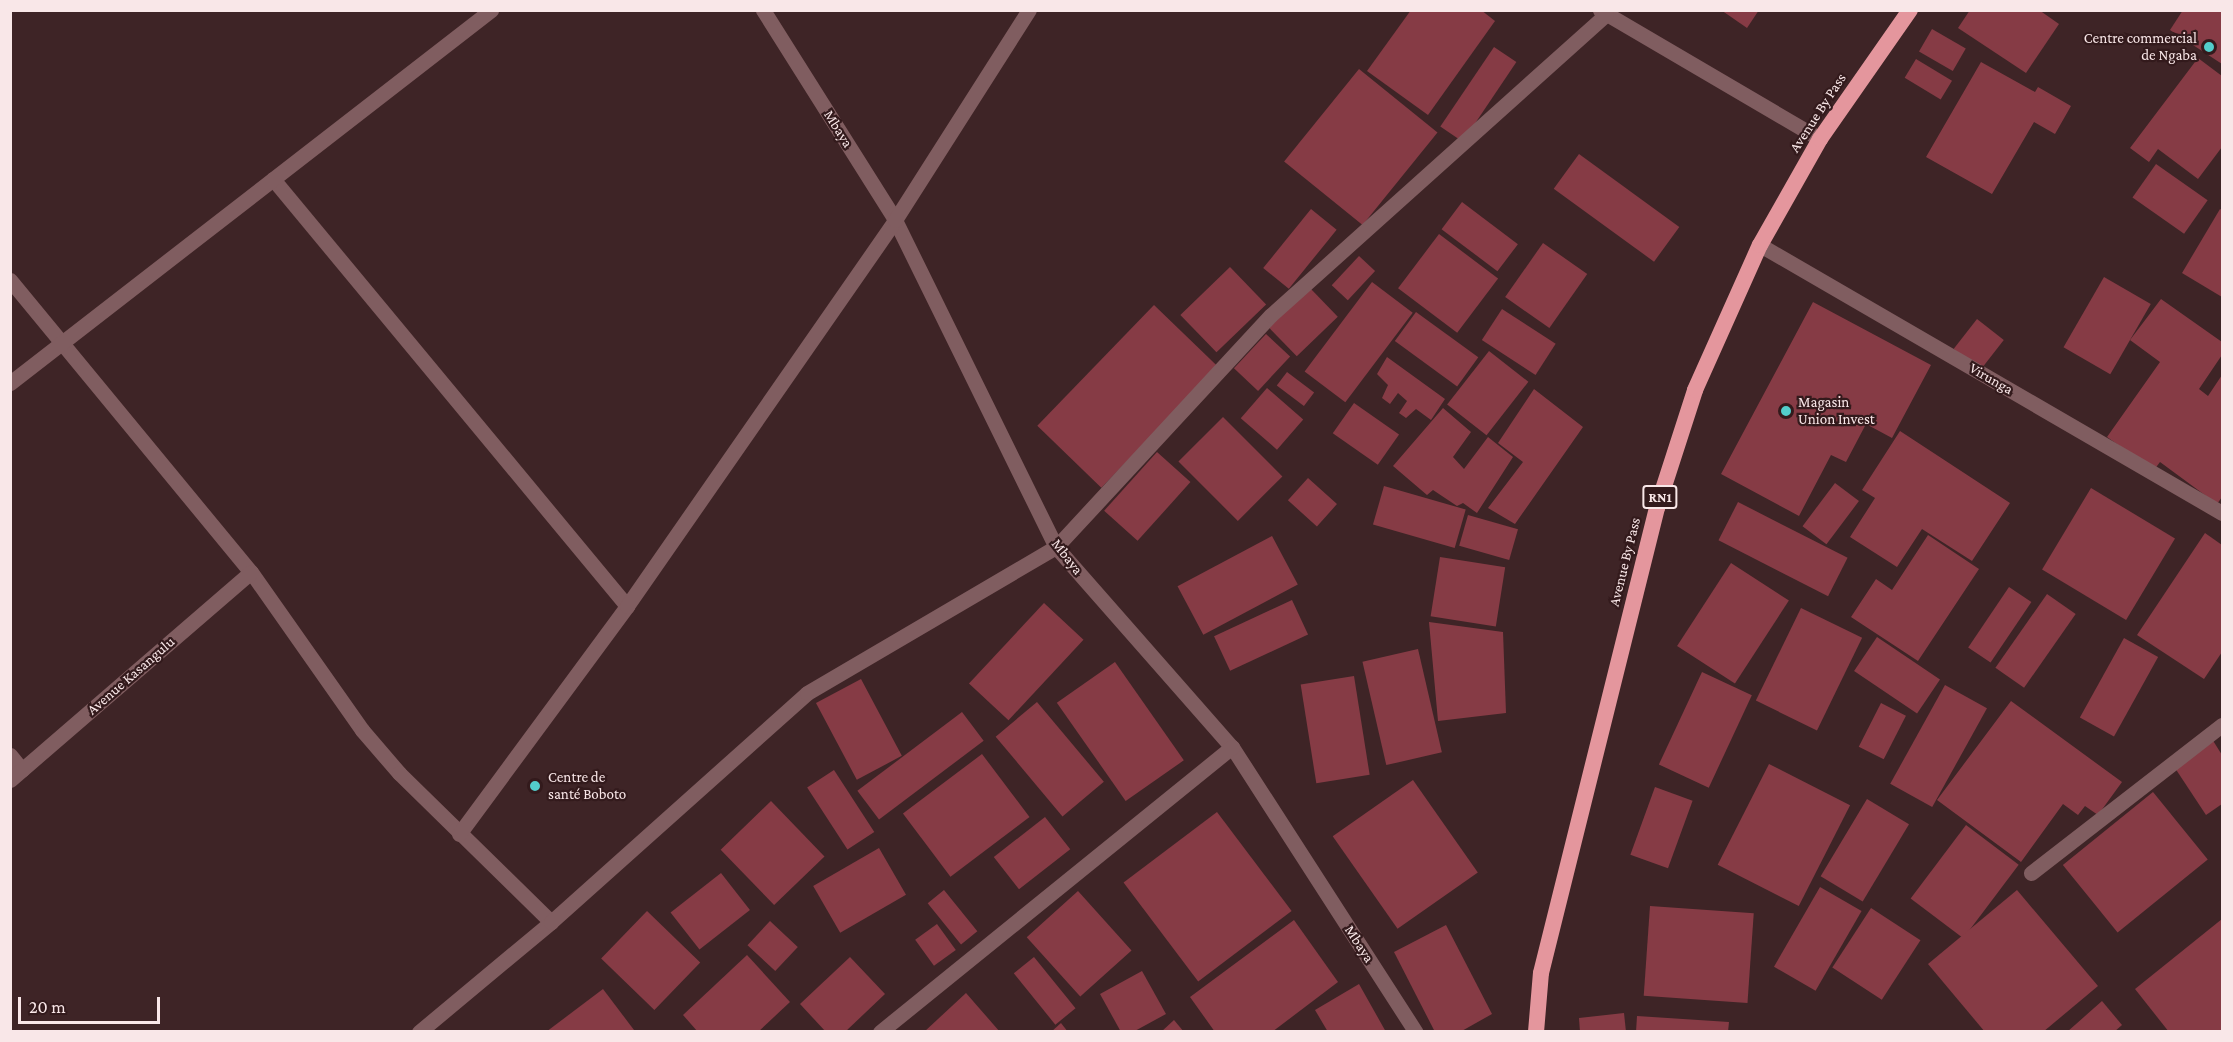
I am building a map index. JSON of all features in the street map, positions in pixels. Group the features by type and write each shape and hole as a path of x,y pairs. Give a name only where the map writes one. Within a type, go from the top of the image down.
{"highway":[{"name":"Avenue By Pass","path":"1536,1032 1540,973 1657,508 1695,390 1734,298 1760,245 1820,139 1910,10"}],"street":[{"path":"10,383 491,10"},
{"name":"Mbaya","path":"763,10 895,220 1056,547 1232,747 1416,1032"},
{"path":"459,834 627,606 895,220 1029,10"},
{"path":"419,1032 551,922 807,693 1056,547 1271,315 1603,12 1820,139"},
{"path":"273,179 627,606"},
{"name":"Virunga","path":"1760,245 2223,513"},
{"path":"10,280 251,572 362,730 399,773 459,834 551,922"},
{"name":"Avenue Kasangulu","path":"16,775 251,572"},
{"path":"2031,873 2223,726"},
{"path":"880,1032 1232,747"},
{"path":"10,755 16,775"}],"building":[{"path":"1411,10 1481,10 1495,21 1428,115 1367,71"},
{"path":"1721,10 1759,10 1747,28"},
{"path":"1970,10 2039,10 2059,24 2026,73 1958,28"},
{"name":"Centre commercial de Ngaba","path":"2183,10 2222,10 2222,64 2170,30"},
{"path":"1932,29 1966,48 1953,71 1919,52"},
{"path":"1494,47 1516,62 1463,142 1440,127"},
{"path":"2198,58 2222,76 2222,147 2198,179 2158,149 2149,162 2130,148"},
{"path":"1916,59 1952,81 1941,99 1905,78"},
{"path":"1981,62 2035,92 2038,87 2071,106 2055,134 2034,122 1992,194 1926,157"},
{"path":"1359,69 1437,133 1363,225 1284,161"},
{"path":"1579,154 1679,227 1654,262 1554,189"},
{"path":"2156,164 2208,200 2184,234 2132,198"},
{"path":"1462,202 1518,244 1497,271 1442,229"},
{"path":"1311,209 1337,230 1289,289 1263,268"},
{"path":"2220,209 2222,210 2222,297 2182,273"},
{"path":"1439,234 1498,279 1457,333 1398,288"},
{"path":"1543,243 1587,274 1549,328 1505,297"},
{"path":"1359,256 1375,271 1348,300 1332,285"},
{"path":"1230,267 1266,304 1216,352 1180,315"},
{"path":"2104,277 2151,304 2110,374 2064,347"},
{"path":"1372,282 1413,313 1345,402 1305,371"},
{"path":"1310,288 1338,317 1297,356 1269,328"},
{"path":"2161,299 2222,342 2222,355 2199,389 2208,396 2222,375 2222,497 2217,504 2160,462 2154,470 2107,437 2160,362 2130,340"},
{"path":"1813,302 1931,365 1892,438 1866,424 1846,462 1831,455 1799,516 1721,474"},
{"path":"1154,305 1218,367 1101,488 1037,426"},
{"path":"1502,309 1556,344 1536,375 1482,340"},
{"path":"1416,312 1478,357 1457,386 1395,341"},
{"path":"1977,319 2004,340 1980,370 1954,349"},
{"path":"1266,334 1290,357 1258,391 1234,368"},
{"path":"1489,351 1528,382 1487,435 1447,405"},
{"path":"1387,357 1445,399 1431,420 1416,409 1406,418 1399,413 1407,401 1398,393 1390,404 1382,398 1388,385 1377,374"},
{"path":"1287,372 1314,392 1304,406 1277,386"},
{"path":"1267,388 1303,419 1277,450 1241,418"},
{"path":"1534,389 1583,427 1515,524 1488,508 1523,462 1498,443"},
{"path":"1354,403 1399,435 1378,465 1333,433"},
{"path":"1443,408 1471,432 1453,457 1464,469 1488,437 1513,457 1477,513 1463,503 1457,506 1433,490 1427,495 1393,466"},
{"path":"1223,417 1282,476 1238,521 1178,462"},
{"path":"1900,431 2010,503 1972,561 1922,529 1897,567 1850,537 1875,498 1862,490"},
{"path":"1157,452 1190,482 1138,541 1104,511"},
{"path":"1308,478 1337,504 1317,526 1288,500"},
{"path":"1835,483 1859,501 1826,544 1803,526"},
{"path":"1384,486 1466,509 1455,548 1373,524"},
{"path":"2091,488 2175,538 2126,620 2042,569"},
{"path":"1738,502 1848,558 1828,596 1718,540"},
{"path":"1468,515 1518,529 1509,560 1459,546"},
{"path":"2205,533 2222,545 2222,652 2204,679 2137,635"},
{"path":"1928,535 1979,569 1918,661 1851,617 1876,579 1892,590"},
{"path":"1272,536 1298,585 1203,635 1178,586"},
{"path":"1440,557 1505,567 1496,627 1431,616"},
{"path":"1731,563 1789,601 1735,684 1677,646"},
{"path":"2009,587 2031,602 1991,663 1968,648"},
{"path":"2047,594 2076,614 2024,688 1995,668"},
{"path":"1292,600 1308,634 1230,671 1214,636"},
{"path":"1044,603 1083,640 1008,720 969,683"},
{"path":"1801,608 1862,638 1817,730 1756,701"},
{"path":"1429,622 1503,632 1506,713 1438,721"},
{"path":"1877,637 1940,679 1917,713 1854,671"},
{"path":"2124,638 2158,657 2114,736 2080,718"},
{"path":"1418,649 1442,752 1386,765 1362,662"},
{"path":"1115,662 1184,760 1126,801 1057,703"},
{"path":"1702,672 1752,695 1709,788 1659,764"},
{"path":"1354,676 1370,775 1316,783 1301,684"},
{"path":"861,679 902,756 857,780 816,703"},
{"path":"1945,685 1987,708 1932,807 1890,784"},
{"path":"2011,701 2122,782 2098,815 2085,806 2078,815 2063,804 2021,862 1937,800"},
{"path":"1037,702 1104,782 1062,816 996,737"},
{"path":"1881,703 1906,716 1884,759 1859,747"},
{"path":"962,712 984,741 879,820 857,791"},
{"path":"2212,739 2222,755 2222,804 2206,815 2173,765"},
{"path":"982,754 1030,817 950,877 903,814"},
{"path":"1769,764 1850,805 1799,906 1718,865"},
{"path":"834,770 874,832 847,849 807,787"},
{"path":"1413,780 1478,873 1398,929 1333,836"},
{"path":"1655,787 1693,801 1668,868 1630,855"},
{"path":"2153,792 2208,860 2118,933 2063,865"},
{"path":"1867,799 1909,824 1863,901 1821,876"},
{"path":"771,801 824,856 774,905 721,850"},
{"path":"1217,812 1292,911 1198,981 1124,882"},
{"path":"1045,817 1070,849 1019,889 994,857"},
{"path":"1966,825 2019,865 1963,938 1911,898"},
{"path":"879,848 906,895 840,933 813,886"},
{"path":"721,873 750,910 700,949 671,912"},
{"path":"1820,887 1862,911 1816,991 1774,967"},
{"path":"944,890 977,931 961,944 928,903"},
{"path":"2017,890 2098,986 2043,1032 1985,1032 1928,964"},
{"path":"1078,891 1132,950 1080,997 1027,937"},
{"path":"1650,906 1754,913 1747,1003 1644,996"},
{"path":"1871,908 1920,940 1882,1000 1832,968"},
{"path":"647,911 700,962 654,1010 601,958"},
{"path":"2222,919 2222,1032 2169,1032 2135,989"},
{"path":"1294,920 1338,982 1272,1032 1215,1032 1190,997"},
{"path":"770,921 798,947 775,971 747,945"},
{"path":"937,924 956,950 934,966 915,940"},
{"path":"1446,925 1492,1014 1460,1032 1435,1032 1394,952"},
{"path":"747,955 790,1002 758,1032 698,1032 683,1015"},
{"path":"850,957 885,994 845,1032 826,1032 800,1004"},
{"path":"1034,957 1076,1008 1055,1025 1014,973"},
{"path":"1142,971 1166,1014 1133,1032 1121,1032 1100,994"},
{"path":"1359,984 1386,1032 1328,1032 1315,1010"},
{"path":"603,989 634,1030 546,1032"},
{"path":"966,993 1000,1032 924,1032"},
{"path":"2102,1001 2122,1025 2114,1032 2067,1032"},
{"path":"1624,1013 1626,1032 1580,1032 1579,1018"},
{"path":"1637,1016 1729,1022 1728,1032 1636,1032"},
{"path":"1174,1020 1184,1032 1161,1032"},
{"path":"1061,1023 1068,1032 1051,1032"}],"place":[{"name":"Centre commercial de Ngaba","path":"2209,47"},
{"name":"Magasin Union Invest","path":"1786,411"},
{"name":"Centre de santé Boboto","path":"535,786"}]}
